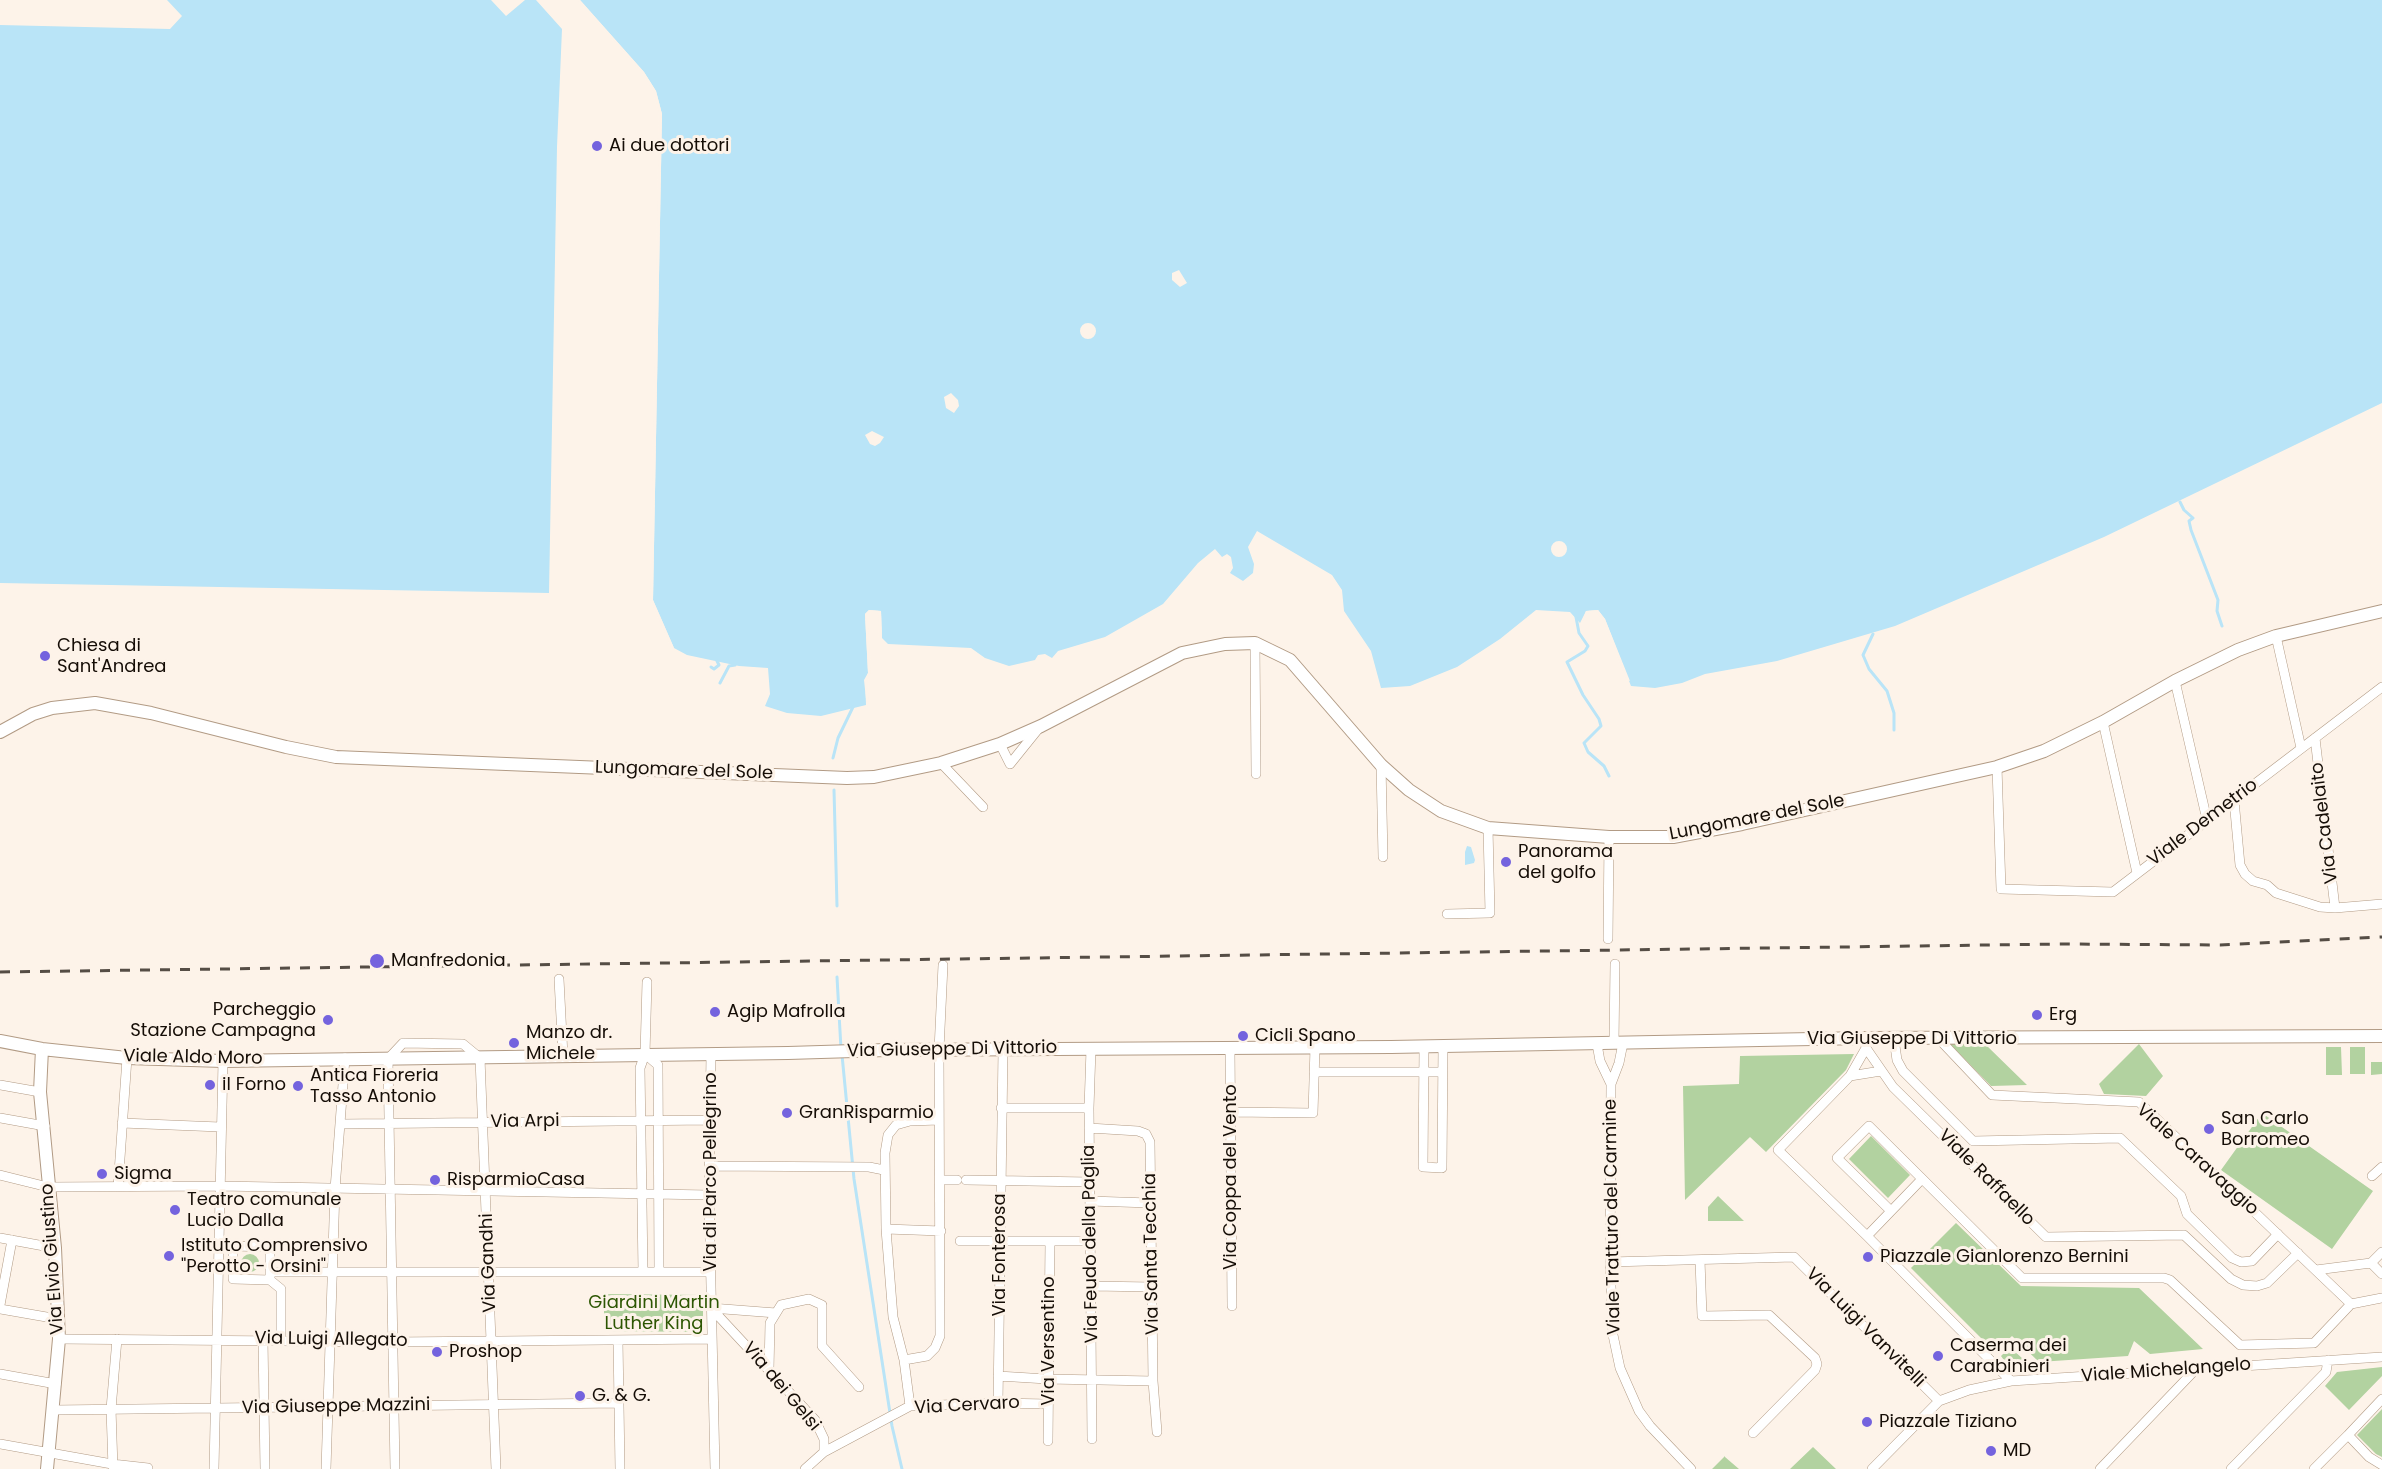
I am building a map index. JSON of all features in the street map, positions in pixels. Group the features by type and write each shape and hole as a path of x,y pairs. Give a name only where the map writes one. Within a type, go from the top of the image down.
{"street":[{"name":"Lungomare del Sole","path":"0,732 16,722 52,708 95,704 151,713 322,755 847,778 874,777 941,763 1000,744 1041,726 1182,652 1225,644 1255,643 1290,660 1381,765 1409,790 1441,811 1488,828 1610,837 1673,837 1997,767 2044,752 2175,681 2238,650 2276,636 2382,612"},
{"name":"Via Cadelaito","path":"2276,636 2301,748"},
{"path":"1255,643 1256,774"},
{"path":"2175,681 2207,820"},
{"name":"Viale Demetrio","path":"1997,767 2001,889 2113,892 2382,687"},
{"path":"2103,722 2137,873"},
{"name":"Lungomare del Sole","path":"1000,744 1010,764 1041,726"},
{"name":"Via Cadelaito","path":"2315,738 2335,908"},
{"path":"941,763 983,807"},
{"path":"1381,765 1383,857"},
{"path":"2234,800 2240,865 2245,874 2253,880 2267,885 2276,893 2320,907 2382,904"},
{"path":"1447,914 1490,913 1488,828"},
{"path":"1608,939 1610,837"},
{"name":"Viale Tratturo del Carmine","path":"1615,964 1619,1063 1611,1084 1610,1262 1613,1335 1620,1368 1639,1411 1650,1426 1691,1469"},
{"path":"904,1360 927,1356 935,1348 940,1336 939,1050 943,965"},
{"path":"559,979 563,1056"},
{"path":"642,1272 640,1068 645,1054 647,982"},
{"name":"Via Giuseppe Di Vittorio","path":"388,1059 887,1050 1866,1043 1894,1039 1938,1038 2382,1036"},
{"name":"Viale Caravaggio","path":"1938,1038 1992,1095 2139,1102 2351,1304"},
{"name":"Viale Raffaello","path":"1894,1039 1897,1060 1903,1071 1973,1141 2120,1138 2181,1196 2187,1214 2232,1258 2241,1262 2252,1262 2278,1234"},
{"name":"Viale Aldo Moro","path":"0,1041 42,1049 127,1058 223,1061 388,1059"},
{"path":"1866,1043 1850,1076 1778,1149 2011,1382"},
{"name":"Viale Raffaello","path":"1866,1043 1881,1071 1893,1087 2046,1237 2184,1235"},
{"name":"Viale Tratturo del Carmine","path":"1597,1044 1600,1061 1611,1084"},
{"path":"1424,1047 1423,1167 1442,1168 1443,1046"},
{"name":"Via Coppa del Vento","path":"1230,1047 1232,1306"},
{"path":"1232,1112 1313,1113 1315,1047"},
{"name":"Via Elvio Giustino","path":"42,1049 40,1092 55,1248 59,1339 47,1469"},
{"name":"Via Feudo della Paglia","path":"1090,1049 1092,1439"},
{"name":"Via Fonterosa","path":"998,1403 1003,1050"},
{"path":"645,1054 658,1065 659,1272"},
{"name":"Via di Parco Pellegrino","path":"711,1054 709,1194 715,1469"},
{"path":"118,1186 127,1058"},
{"path":"326,1469 335,1189 345,1058"},
{"name":"Via Gandhi","path":"480,1058 496,1469"},
{"path":"388,1059 395,1469"},
{"path":"214,1469 215,1339 223,1061"},
{"path":"1850,1076 1881,1071"},
{"path":"1314,1072 1442,1072"},
{"path":"0,1085 40,1092"},
{"path":"1001,1108 1089,1108"},
{"path":"0,1118 45,1126"},
{"name":"Via Arpi","path":"341,1124 710,1120"},
{"path":"910,1406 904,1360 893,1317 884,1170 888,1135 896,1125 910,1120 939,1120"},
{"path":"122,1123 220,1127"},
{"path":"1891,1211 1837,1158 1869,1126 2022,1278 2164,1278 2170,1280 2240,1345 2314,1343 2351,1304 2382,1298"},
{"name":"Via Santa Tecchia","path":"1089,1128 1137,1131 1146,1134 1150,1142 1153,1381 1157,1432"},
{"path":"709,1166 869,1167 884,1170"},
{"path":"2372,1176 2382,1167"},
{"path":"0,1175 48,1187 220,1186 709,1194"},
{"path":"1867,1236 1922,1179"},
{"path":"941,1180 1090,1182"},
{"path":"1090,1201 1150,1203"},
{"path":"2196,1223 2184,1235 2230,1279 2243,1286 2267,1283 2298,1253"},
{"path":"886,1229 941,1231"},
{"path":"0,1238 55,1248"},
{"path":"0,1305 12,1240"},
{"path":"960,1241 1091,1241"},
{"name":"Via Versentino","path":"1048,1441 1050,1241"},
{"path":"281,1340 281,1289 270,1276 270,1247 233,1246 233,1279 270,1276 334,1273 710,1272"},
{"path":"2316,1270 2371,1263 2382,1252"},
{"name":"Via Luigi Vanvitelli","path":"1610,1262 1794,1257 1940,1401"},
{"path":"1700,1260 1702,1316 1769,1315 1815,1358 1815,1370 1753,1433"},
{"path":"2371,1263 2382,1274"},
{"path":"1092,1286 1152,1287"},
{"path":"769,1370 770,1323 781,1305 809,1299 822,1305 822,1346 859,1387"},
{"path":"711,1308 776,1313"},
{"name":"Via dei Gelsi","path":"711,1308 815,1420 824,1439 824,1452 805,1469"},
{"path":"0,1309 58,1318"},
{"name":"Via Luigi Allegato","path":"59,1339 393,1342 712,1339"},
{"path":"112,1467 111,1409 117,1339"},
{"path":"263,1340 265,1469"},
{"path":"618,1340 620,1469"},
{"name":"Viale Michelangelo","path":"1872,1469 1940,1401 1969,1390 2011,1382 2382,1357"},
{"path":"2231,1469 2326,1372 2328,1360"},
{"path":"2100,1469 2196,1369"},
{"path":"0,1374 56,1384"},
{"name":"Via Cervaro","path":"998,1376 1047,1380 1153,1381"},
{"path":"2314,1469 2382,1399"},
{"name":"Via Giuseppe Mazzini","path":"54,1410 619,1403"},
{"name":"Via Cervaro","path":"824,1452 910,1406 1048,1404"},
{"path":"2348,1435 2369,1457 2382,1465"},
{"path":"0,1444 50,1452 112,1467 148,1468"}],"green space":[{"path":"1950,1044 1986,1045 2027,1085 1991,1086"},
{"path":"2139,1044 2163,1076 2146,1096 2104,1094 2099,1084"},
{"path":"2326,1047 2341,1047 2342,1075 2326,1075"},
{"path":"2350,1047 2365,1047 2365,1074 2350,1074"},
{"path":"1854,1054 1846,1070 1766,1152 1750,1137 1685,1200 1683,1086 1739,1084 1740,1056"},
{"path":"2371,1062 2382,1062 2382,1074 2371,1075"},
{"path":"2262,1113 2373,1191 2332,1249 2221,1170"},
{"path":"1871,1136 1910,1175 1888,1198 1849,1159"},
{"path":"1718,1196 1744,1221 1708,1221 1708,1207"},
{"path":"1956,1223 2021,1286 2139,1288 2203,1349 2150,1354 2134,1341 2128,1356 2039,1362 2012,1336 1995,1352 1911,1268"},
{"path":"250,1254 256,1257 259,1263 256,1269 250,1272 244,1269 241,1263 244,1257"},
{"name":"Giardini Martin Luther King","path":"604,1294 703,1295 703,1332 604,1331"},
{"path":"2010,1347 2024,1360 2006,1363 2001,1356"},
{"path":"2382,1367 2382,1376 2349,1410 2325,1386 2337,1372"},
{"path":"2382,1409 2382,1457 2357,1435"},
{"path":"1813,1447 1836,1469 1790,1469"},
{"path":"1725,1457 1739,1469 1712,1469"}],"water":[{"path":"167,0 491,0 506,16 525,0 536,0 562,29 557,147 549,593 0,583 0,25 170,29 182,16"},
{"path":"580,0 2382,0 2382,403 2104,537 1895,626 1777,661 1705,674 1682,683 1655,688 1631,686 1605,619 1598,610 1586,611 1580,623 1570,612 1536,610 1500,639 1457,667 1410,686 1381,688 1371,651 1344,611 1342,590 1332,575 1257,531 1248,547 1254,564 1253,573 1243,581 1230,573 1233,568 1231,557 1227,554 1222,557 1215,549 1198,563 1163,604 1105,637 1058,651 1052,658 1045,654 1038,655 1035,660 1009,666 985,658 971,648 888,644 882,638 881,611 869,610 865,614 868,673 865,680 866,705 821,716 787,713 765,706 770,694 768,668 739,666 687,655 674,648 653,600 662,114 656,91 644,72"},
{"path":"1467,846 1471,847 1475,860 1474,863 1465,865 1465,852"}],"pier":[{"path":"577,0 580,0 644,72 656,91 662,114 653,600 674,648 672,650 650,600 659,114 653,92 642,73"},
{"path":"1179,270 1187,283 1180,287 1172,280 1172,273"},
{"path":"1088,323 1096,331 1088,339 1080,331"},
{"path":"951,393 958,400 959,406 954,413 946,408 944,397"},
{"path":"872,431 884,437 875,446 870,444 865,435"},
{"path":"1559,541 1565,543 1567,549 1565,555 1559,557 1553,555 1551,549 1553,543"},
{"path":"869,610 881,611 882,638 879,638 878,614 870,613 868,615 871,673 868,680 869,705 867,708 864,680 868,673 865,614"},
{"path":"1598,610 1605,619 1630,681 1626,680 1603,621 1596,613 1588,614 1581,625 1586,611"}],"waterway":[{"path":"2180,502 2184,510 2193,518 2189,521 2191,530 2218,600 2217,611 2222,626"},
{"path":"1576,617 1579,633 1588,646 1585,651 1567,662 1601,726 1584,743 1588,752 1604,766 1609,776"},
{"path":"1873,634 1863,655 1869,669 1887,691 1894,713 1894,730"},
{"path":"711,667 714,669 719,665 717,661"},
{"path":"720,683 729,666 735,665"},
{"path":"833,758 838,738 853,707"},
{"path":"834,790 837,906"},
{"path":"837,977 841,1049"},
{"path":"842,1055 854,1179 892,1426 902,1469"}],"railway":[{"path":"0,972 2062,944 2220,945 2382,937"}],"place":[{"name":"Ai due dottori","path":"597,146"},
{"name":"Chiesa di Sant'Andrea","path":"45,656"},
{"name":"Panorama del golfo","path":"1506,862"},
{"name":"Manfredonia","path":"377,961"},
{"name":"Agip Mafrolla","path":"715,1012"},
{"name":"Erg","path":"2037,1015"},
{"name":"Parcheggio Stazione Campagna","path":"328,1020"},
{"name":"Cicli Spano","path":"1243,1036"},
{"name":"Manzo dr. Michele","path":"514,1043"},
{"name":"il Forno","path":"210,1085"},
{"name":"Antica Fioreria Tasso Antonio","path":"298,1086"},
{"name":"GranRisparmio","path":"787,1113"},
{"name":"San Carlo Borromeo","path":"2209,1129"},
{"name":"Sigma","path":"102,1174"},
{"name":"RisparmioCasa","path":"435,1180"},
{"name":"Teatro comunale Lucio Dalla","path":"175,1210"},
{"name":"Istituto Comprensivo \"Perotto - Orsini\"","path":"169,1256"},
{"name":"Piazzale Gianlorenzo Bernini","path":"1868,1257"},
{"name":"Proshop","path":"437,1352"},
{"name":"Caserma dei Carabinieri","path":"1938,1356"},
{"name":"G. & G.","path":"580,1396"},
{"name":"Piazzale Tiziano","path":"1867,1422"},
{"name":"MD","path":"1991,1451"}]}
